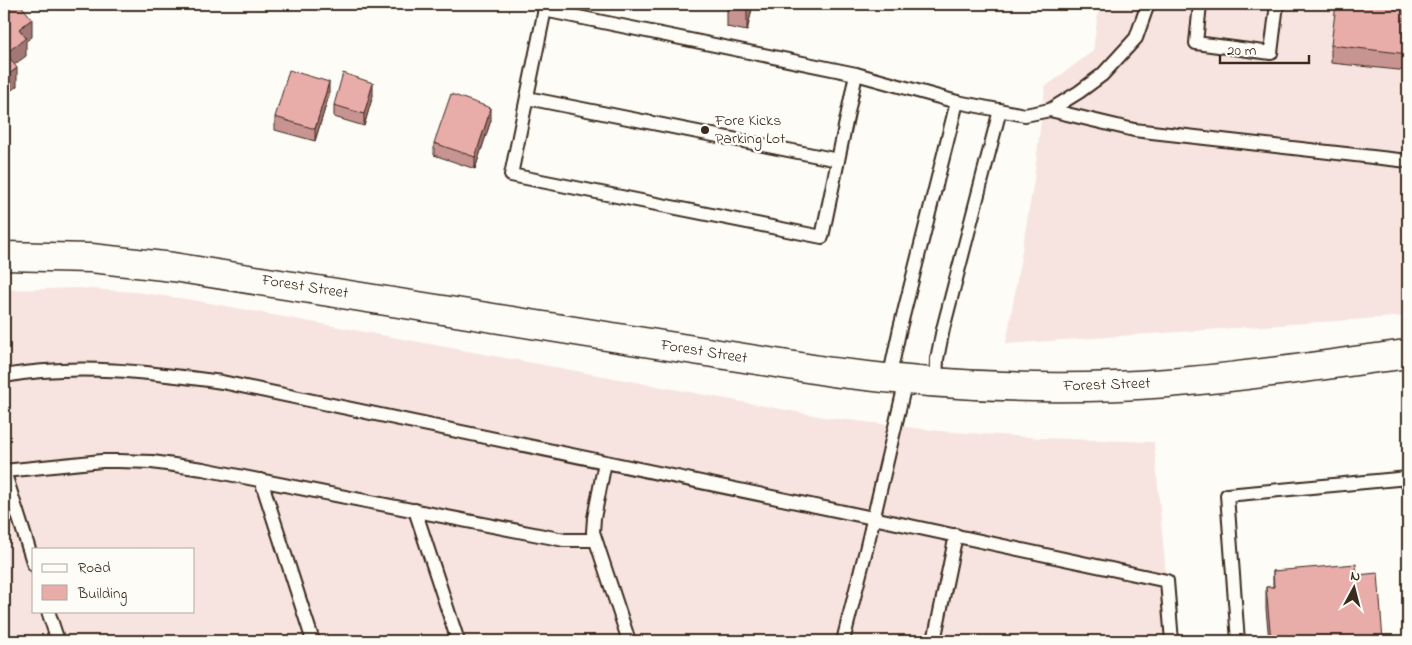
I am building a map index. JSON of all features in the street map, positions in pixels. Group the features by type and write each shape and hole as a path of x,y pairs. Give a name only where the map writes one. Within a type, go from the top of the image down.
{"main road":[{"name":"Forest Street","path":"4,256 91,258 173,267 832,372 936,383 1047,387 1099,387 1150,384 1240,376 1408,354"}],"lane":[{"path":"856,74 822,237 512,175 545,7 856,74 958,102 1025,115 1050,110 1102,75 1134,42 1148,4"},
{"path":"1200,4 1196,44 1271,53 1277,4"},
{"path":"527,98 838,160"},
{"path":"843,641 873,518 897,379 897,340 958,102"},
{"path":"936,383 937,360 943,329 1000,110"},
{"path":"1050,110 1134,130 1408,161"},
{"path":"4,376 36,371 74,369 136,371 235,385 956,535 1167,581 1172,641"},
{"path":"32,560 4,471 102,461 135,461 187,466 564,540 595,540"},
{"path":"605,462 593,525 595,540 629,641"},
{"path":"1238,641 1226,495 1408,478"},
{"path":"261,480 313,641"},
{"path":"415,510 458,641"},
{"path":"934,641 956,535"},
{"path":"48,612 58,641"}],"shaded area":[{"path":"1099,4 1408,4 1408,316 1006,344 1034,180 1045,87 1093,51"},
{"path":"78,288 135,292 193,300 824,417 940,431 1041,438 1154,442 1172,641 4,641 4,290"}],"building":[{"path":"4,4 20,4 32,19 19,29 26,38 6,53 17,68 4,78"},
{"path":"727,4 748,4 747,10 727,6"},
{"path":"1336,4 1408,4 1408,54 1331,45"},
{"path":"289,70 329,82 315,129 275,117"},
{"path":"343,73 373,83 364,114 334,105"},
{"path":"451,94 491,108 475,157 434,143"},
{"path":"1356,564 1357,575 1378,573 1383,641 1271,641 1266,587 1274,587 1273,571"}],"place":[{"name":"Fore Kicks Parking Lot","path":"705,130"}]}
